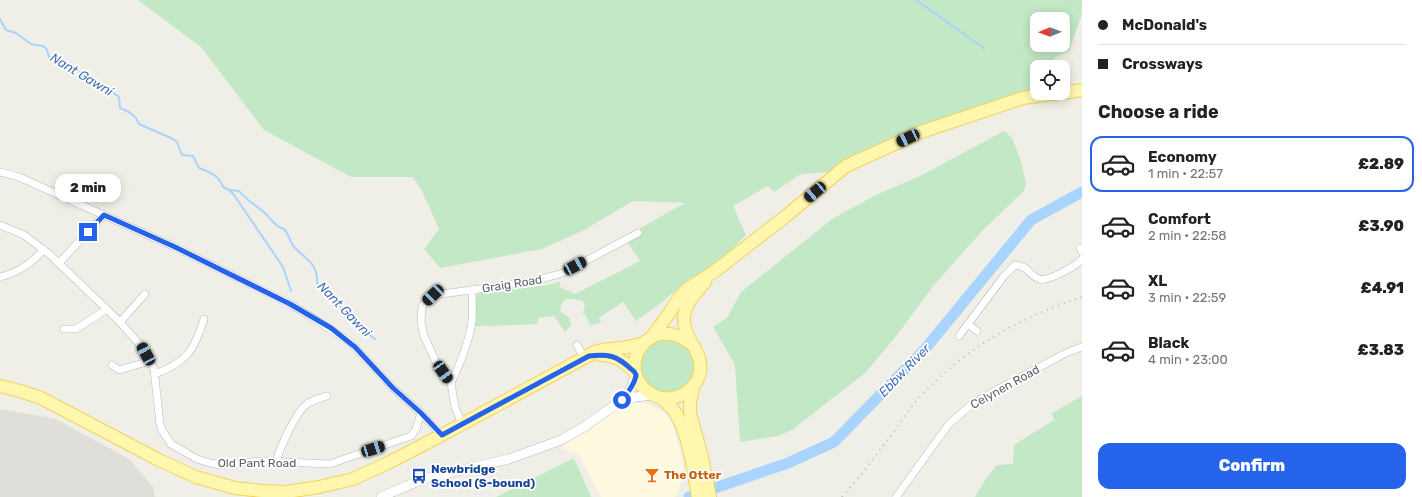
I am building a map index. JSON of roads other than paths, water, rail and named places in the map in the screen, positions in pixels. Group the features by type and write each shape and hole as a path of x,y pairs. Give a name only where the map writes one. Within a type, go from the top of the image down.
{"main road":[{"path":"1070,92 1082,90"},
{"path":"635,374 636,356 668,315 683,292 715,271 786,216 846,166 921,132 1023,98 1030,97"},
{"path":"657,397 677,397 693,387 699,377 700,365 698,354 685,326 685,312 690,299 715,271"},
{"path":"0,386 41,398 159,460 196,477 235,488 288,492 353,479 442,435 598,350 628,347 662,334 674,334 684,337 693,345"},
{"path":"587,357 606,355 617,357 635,374 641,386 676,413 692,442 710,497"},
{"path":"693,387 690,408 698,497"}],"street":[{"path":"0,172 19,177 175,247 290,304 331,328 350,342 393,388 421,413 442,435"},
{"path":"59,263 104,215"},
{"name":"Old Pant Road","path":"0,225 24,235 44,250 108,309 142,347 154,369 160,424 162,430 171,444 197,459 222,465 248,461 330,464 411,436 416,429 421,413"},
{"name":"Graig Road","path":"451,383 463,354 470,330 472,320 472,290 534,281 563,273 638,233"},
{"path":"0,277 14,274 32,262 44,250"},
{"path":"959,336 1004,276 1015,265 1023,266 1038,279 1044,280 1067,270 1082,259"},
{"path":"462,424 455,407 451,383 436,362 424,336 421,321 422,306 433,295 472,290"},
{"path":"120,322 145,294"},
{"path":"64,329 76,328 108,309"},
{"path":"155,374 170,368 185,357 196,342 204,319"},
{"path":"968,324 977,330"},
{"path":"577,345 587,357"},
{"name":"Celynen Road","path":"896,497 949,424 972,404 1068,352 1082,347"},
{"path":"112,365 119,370 150,361"},
{"path":"381,497 423,479 508,459 561,440 584,427 622,400 628,392 635,374"},
{"path":"276,462 278,453 295,419 307,404 327,396"},
{"path":"622,400 635,397 657,397"}],"waterway":[{"path":"916,0 985,49"},
{"name":"Nant Gawni","path":"0,19 6,30 16,33 31,44 43,46 47,50 49,57 59,58 64,63 98,82 119,97 120,108 129,112 136,118 139,124 173,139 177,142 182,155 193,156 199,168 216,177 223,187 229,190 239,191 265,213 276,225 284,229 293,246 314,267 316,271 317,283 362,329 375,339"},
{"path":"230,191 283,267 291,291"},
{"name":"Ebbw River","path":"689,497 788,463 834,442 925,349 1031,220 1082,192"}],"railway":[{"path":"842,497 873,460 913,405 948,369 990,339 1012,327 1058,305 1082,297"}],"place":[{"name":"The Otter","path":"652,475"},
{"name":"Newbridge School (S-bound)","path":"419,476"}]}
